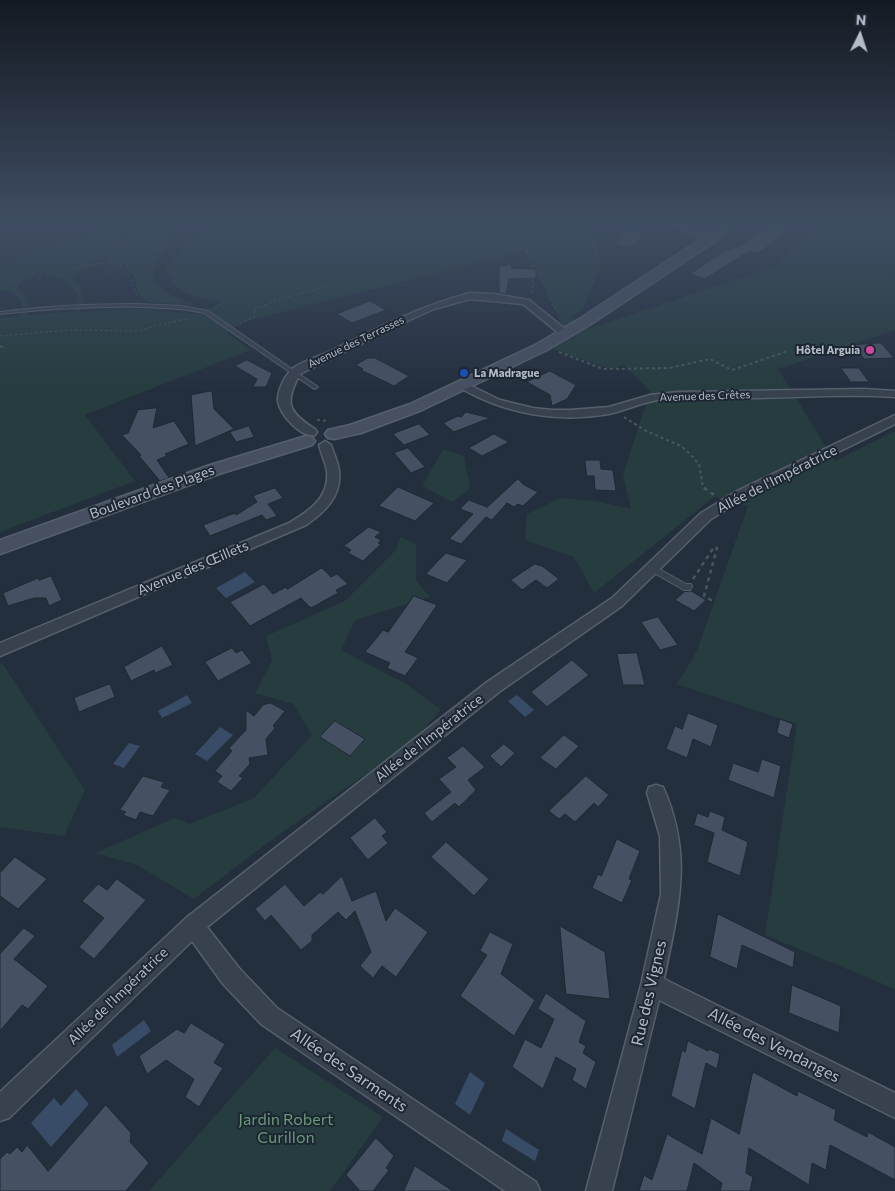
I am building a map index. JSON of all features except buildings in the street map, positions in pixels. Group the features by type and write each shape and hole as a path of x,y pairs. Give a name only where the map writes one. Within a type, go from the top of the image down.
{"main road":[{"path":"306,432 314,446 331,434 355,429 416,408 565,333 646,281"},
{"name":"Boulevard des Plages","path":"0,547 216,469 306,432"}],"street":[{"name":"Avenue des Terrasses","path":"306,432 291,416 284,400 284,392 295,372 431,307 470,296 494,297 526,302 565,333"},
{"name":"Avenue des Crêtes","path":"463,385 486,399 518,409 568,414 602,411 663,396 861,392 895,394"},
{"name":"Allée de l'Impératrice","path":"0,1108 193,925 493,687 617,602 706,516 742,494 895,419"},
{"name":"Avenue des Œillets","path":"0,650 294,526 314,515 328,498 332,485 334,473 331,434"},
{"name":"Rue des Vignes","path":"599,1191 652,985 671,894 670,836 656,793"},
{"name":"Allée des Sarments","path":"193,925 230,976 269,1016 527,1191"},
{"name":"Allée des Vendanges","path":"652,985 895,1106"}],"lane":[{"path":"0,312 78,306 190,308 206,312 315,387"},
{"path":"652,568 686,588 688,586"}],"path":[{"path":"0,286 14,281"},
{"path":"133,281 137,298 146,302 144,306"},
{"path":"526,302 533,294 533,281"},
{"path":"229,329 255,316 254,309 282,298 331,285"},
{"path":"550,298 553,308 558,314"},
{"path":"0,336 68,330 137,331 196,317 222,303"},
{"path":"0,346 4,348"},
{"path":"556,350 592,366 611,370 669,368 710,359 732,370 788,351"},
{"path":"602,411 608,415 624,417 646,431 682,446 699,464 702,487 728,502"},
{"path":"306,432 310,420 331,434"},
{"path":"688,586 714,547 717,548 703,595 711,600 710,602"}],"green space":[{"path":"0,281 15,281 0,286"},
{"path":"22,281 18,284 18,289 29,300 28,307 23,307 15,295 0,290 0,287"},
{"path":"65,281 75,281 81,288 83,303 76,303 77,293"},
{"path":"135,281 155,281 167,292 196,305 149,302 139,296"},
{"path":"171,281 407,281 246,321 227,332 250,350 85,415 135,481 0,532 0,318 21,316 22,312 28,312 28,315 72,312 74,309 81,308 80,312 140,309 200,314 220,303 186,293"},
{"path":"540,281 595,281 583,310 569,316 588,329 733,281 895,281 895,330 778,369 835,461 895,431 895,989 765,935 797,724 677,684 697,651 748,506 714,497 594,593 574,557 525,540 527,514 561,498 596,501 631,509 623,475 650,391 624,365 609,369 553,349 566,339 554,306"},
{"path":"443,449 464,456 470,489 452,502 422,486"},
{"path":"401,537 416,544 416,581 430,597 355,620 341,650 408,685 441,710 413,741 270,841 194,899 137,865 95,853 175,818 189,824 254,798 312,735 293,704 255,693 272,661 266,636 345,601 396,550"},
{"path":"2,663 85,790 64,836 0,827 0,664"},
{"name":"Jardin Robert Curillon","path":"275,1048 383,1117 330,1191 149,1191"}],"water":[{"path":"245,572 255,582 226,598 216,588"},
{"path":"187,695 192,703 162,718 158,711"},
{"path":"517,695 534,710 525,717 508,701"},
{"path":"220,727 233,735 207,761 195,754"},
{"path":"129,743 140,746 124,768 113,764"},
{"path":"144,1020 151,1031 117,1057 112,1045"},
{"path":"470,1072 485,1083 470,1115 455,1104"},
{"path":"76,1089 89,1104 51,1147 31,1123 54,1098 61,1106"},
{"path":"506,1129 539,1150 535,1161 502,1141"}],"place":[{"name":"Hôtel Arguia","path":"870,350"},
{"name":"La Madrague","path":"464,373"}]}
